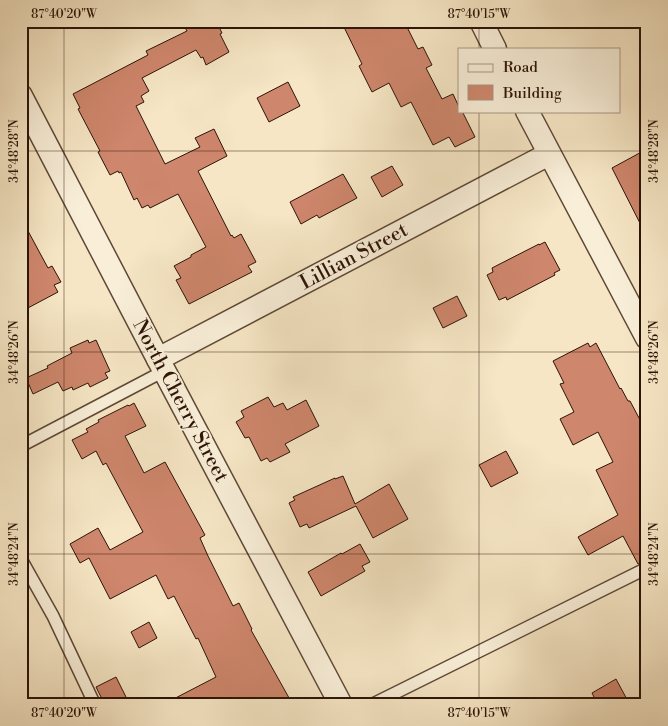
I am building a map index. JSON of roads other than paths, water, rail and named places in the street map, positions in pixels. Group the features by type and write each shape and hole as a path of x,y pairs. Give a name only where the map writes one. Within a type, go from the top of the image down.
{"street":[{"path":"481,21 494,48"},
{"name":"North Cherry Street","path":"21,96 341,705"},
{"path":"528,112 647,338"},
{"name":"Lillian Street","path":"161,365 549,154"}],"lane":[{"path":"21,446 161,365"},
{"path":"21,559 53,616 95,705"},
{"path":"371,705 647,568"}]}
